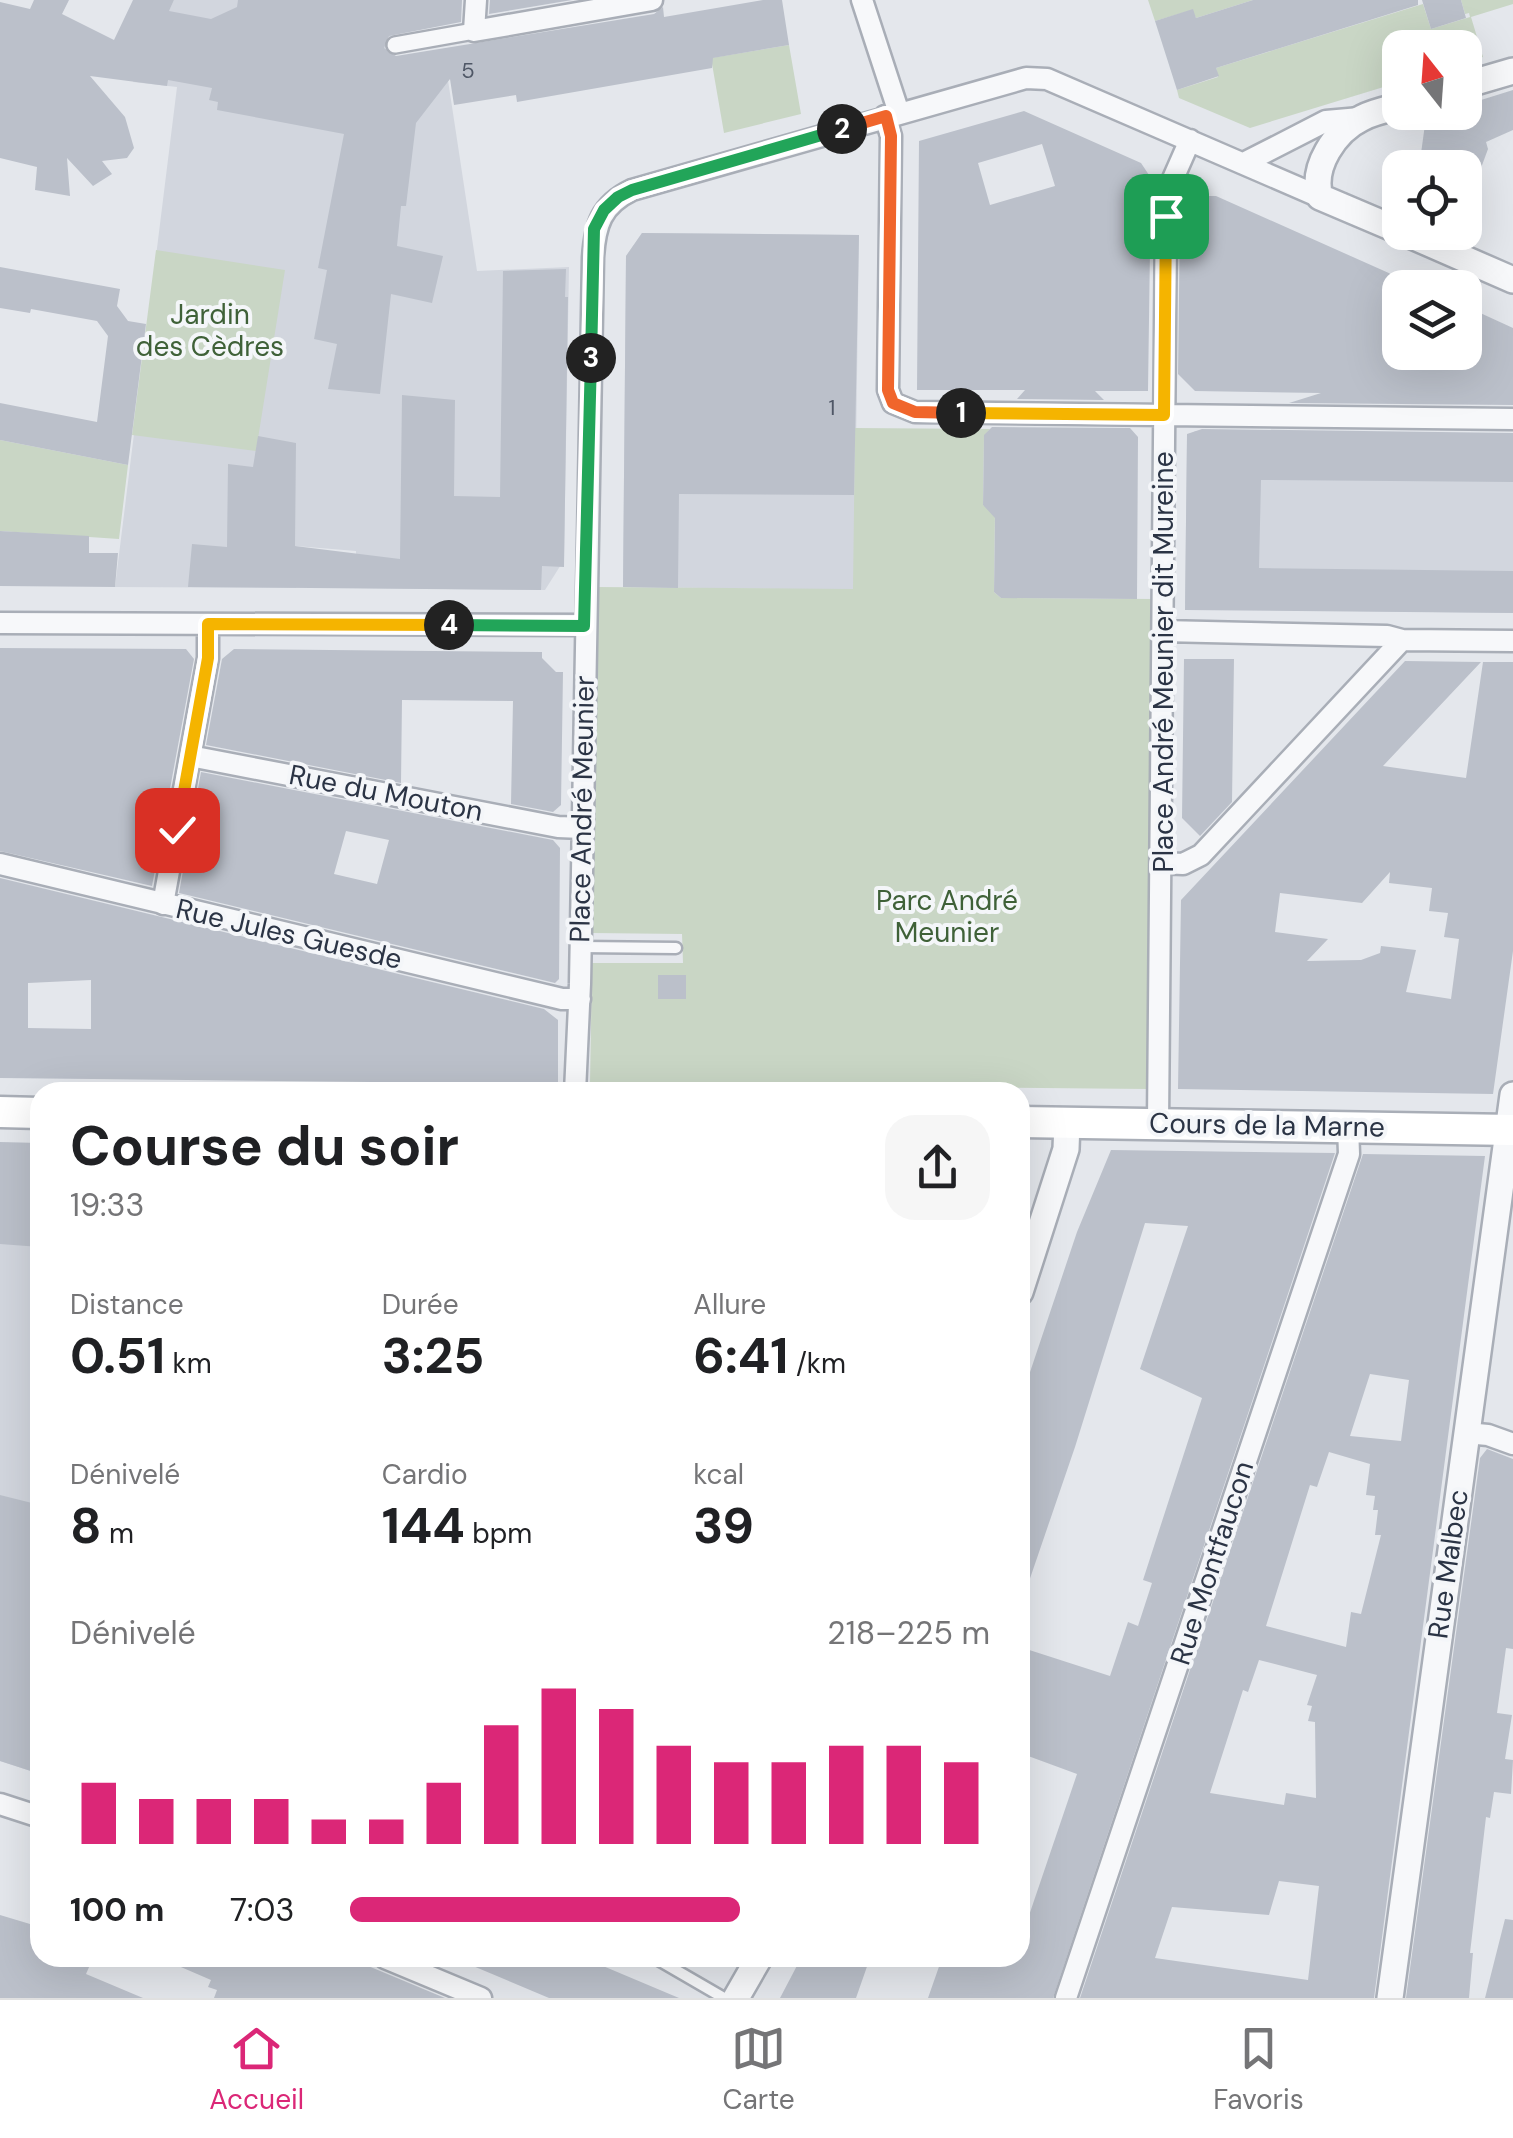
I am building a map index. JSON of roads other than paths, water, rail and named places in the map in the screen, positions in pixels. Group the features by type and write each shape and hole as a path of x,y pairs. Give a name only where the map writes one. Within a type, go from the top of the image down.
{"main road":[{"path":"0,1112 30,1113"},
{"name":"Cours de la Marne","path":"1030,1122 1510,1130"}],"street":[{"path":"474,31 476,0"},
{"path":"395,45 652,0"},
{"path":"862,0 892,115"},
{"path":"1482,80 1513,70"},
{"name":"Place André Meunier","path":"576,1082 594,229 604,210 632,190 1026,78 1047,79 1320,197"},
{"path":"1244,163 1326,121 1382,111"},
{"name":"Place André Meunier dit Mureine","path":"892,115 888,390 893,403 915,412 1164,415 1158,1123"},
{"path":"1360,118 1325,156 1317,176 1320,197 1382,223"},
{"path":"1190,140 1172,181 1166,216 1164,415 1513,418"},
{"path":"1444,250 1513,280"},
{"path":"0,623 584,626"},
{"path":"163,904 208,658 208,624"},
{"path":"1163,631 1513,641"},
{"path":"1161,864 1183,864 1201,856 1402,640"},
{"name":"Rue du Mouton","path":"190,756 558,827 582,828"},
{"name":"Rue Jules Guesde","path":"0,864 562,999 580,1000"},
{"name":"Rue Malbec","path":"1390,1998 1513,1095"},
{"path":"1030,1261 1066,1148 1067,1122"},
{"name":"Rue Montfaucon","path":"1066,1998 1348,1154 1348,1126"},
{"path":"1466,1432 1513,1444"},
{"path":"0,1804 30,1814"},
{"path":"407,1967 481,1998"},
{"path":"736,1998 754,1967"}],"lane":[{"path":"580,947 676,948"},
{"path":"671,1967 724,1998"}],"park label":[{"name":"Jardin des Cèdres","path":"210,330"},
{"name":"Parc André Meunier","path":"947,916"}]}
